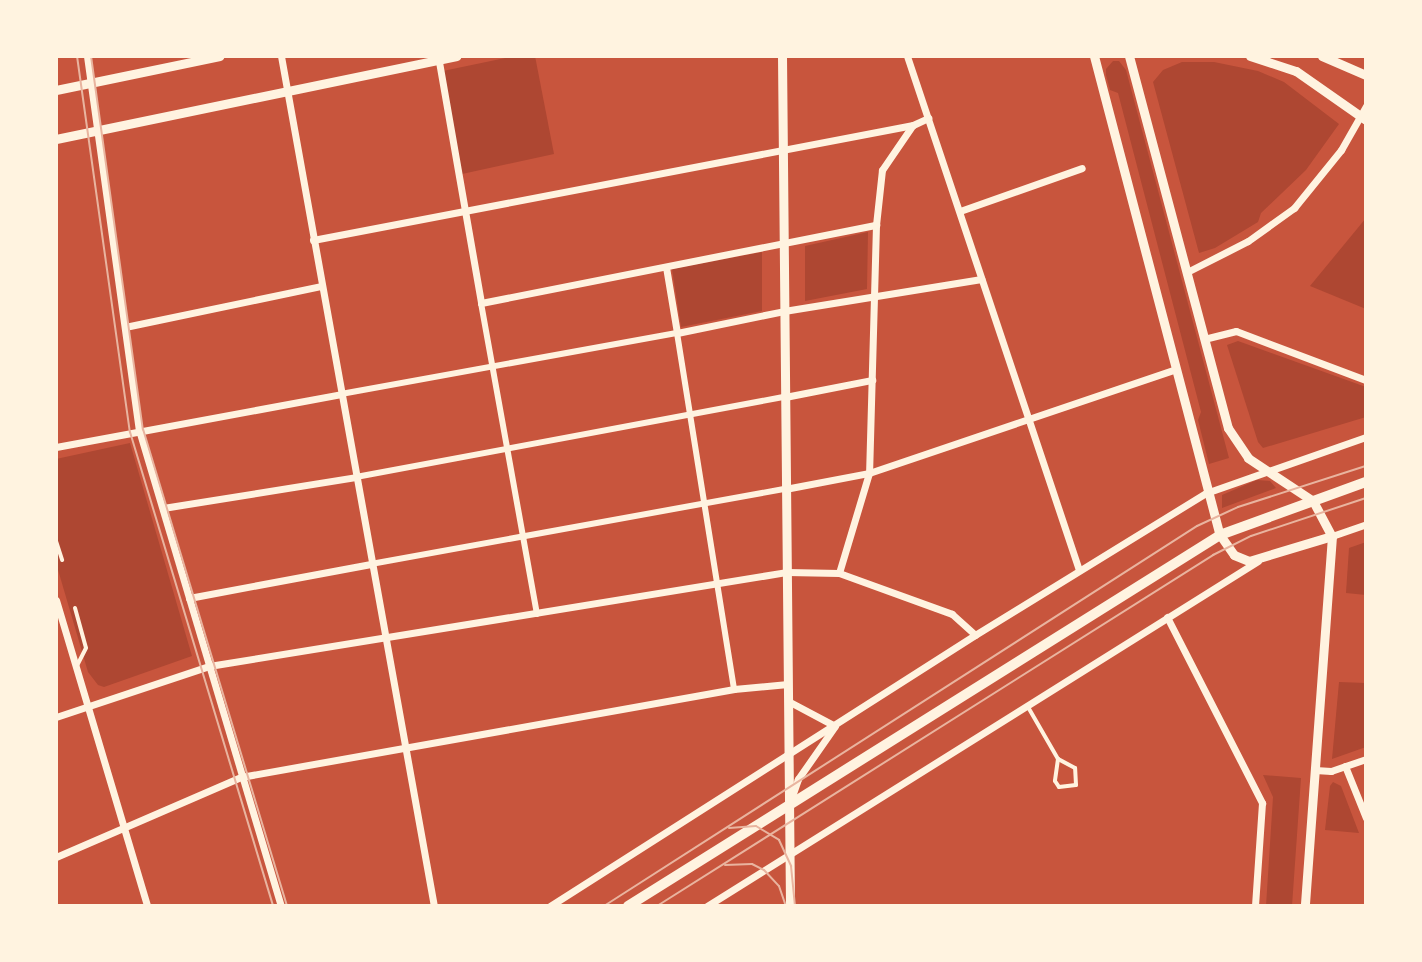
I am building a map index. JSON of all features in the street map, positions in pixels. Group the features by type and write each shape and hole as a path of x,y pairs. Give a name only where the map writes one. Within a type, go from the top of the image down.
{"main road":[{"path":"628,906 1220,535 1366,482"}],"street":[{"path":"87,56 139,430 281,906"},
{"path":"56,90 220,56"},
{"path":"281,56 434,906"},
{"path":"56,139 456,56"},
{"path":"782,56 790,906"},
{"path":"907,56 1079,570"},
{"path":"1095,56 1206,493 1220,535 1241,559 1259,560"},
{"path":"1129,56 1233,440 1248,458 1313,501 1332,536 1305,906"},
{"path":"1250,56 1296,71 1363,120"},
{"path":"1322,56 1366,75"},
{"path":"438,58 537,614"},
{"path":"1187,272 1248,241 1294,208 1363,120 1366,106"},
{"path":"313,240 913,125 928,118"},
{"path":"839,573 869,473 876,225 882,170 913,125"},
{"path":"960,211 1082,168"},
{"path":"481,303 876,225"},
{"path":"666,267 734,689"},
{"path":"56,447 784,311 981,279"},
{"path":"125,327 322,286"},
{"path":"1204,339 1236,331 1366,380"},
{"path":"189,598 869,473 1176,369"},
{"path":"163,508 356,477 872,380"},
{"path":"550,906 975,635 1206,493 1366,437"},
{"path":"707,906 1259,560 1366,524"},
{"path":"56,717 209,666 787,572 839,573 952,614 975,635"},
{"path":"56,600 147,906"},
{"path":"1167,617 1262,803 1255,906"},
{"path":"56,857 241,777 734,689 788,684"},
{"path":"788,701 835,726"},
{"path":"789,805 798,779 835,726"},
{"path":"1315,770 1345,766 1366,759"},
{"path":"1345,766 1366,818"}],"lane":[{"path":"56,541 62,560"},
{"path":"75,608 86,648 76,668"},
{"path":"1026,705 1058,759 1075,768 1076,785 1059,787 1055,777 1058,759"}],"shaded area":[{"path":"515,56 535,56 554,154 462,174 443,71"},
{"path":"1113,61 1119,61 1126,70 1229,458 1209,464 1198,420 1201,412 1118,93 1110,90 1106,75 1106,69"},
{"path":"1182,62 1214,62 1258,71 1284,82 1339,124 1306,170 1261,213 1258,222 1215,248 1199,253 1153,82 1163,70"},
{"path":"1366,218 1366,309 1310,286"},
{"path":"868,232 867,289 805,301 805,246"},
{"path":"762,252 762,311 681,327 672,269"},
{"path":"1238,341 1366,387 1366,417 1263,448 1258,442 1227,345"},
{"path":"130,443 192,656 104,687 98,685 88,672 56,563 56,459"},
{"path":"1257,480 1270,481 1276,488 1222,508 1222,495"},
{"path":"1366,542 1366,595 1346,593 1349,548"},
{"path":"1339,682 1366,683 1366,747 1332,759"},
{"path":"1263,775 1301,778 1292,906 1266,906 1273,797"},
{"path":"1333,782 1341,786 1359,833 1325,830"}],"tram line":[{"path":"77,56 130,432 273,906"},
{"path":"91,56 143,429 287,906"},
{"path":"604,906 1197,526 1238,507 1366,466"},
{"path":"657,906 1213,555 1251,536 1366,498"},
{"path":"729,828 756,826 779,840 791,866 795,906"},
{"path":"725,865 752,864 764,870 779,886 786,906"}]}
